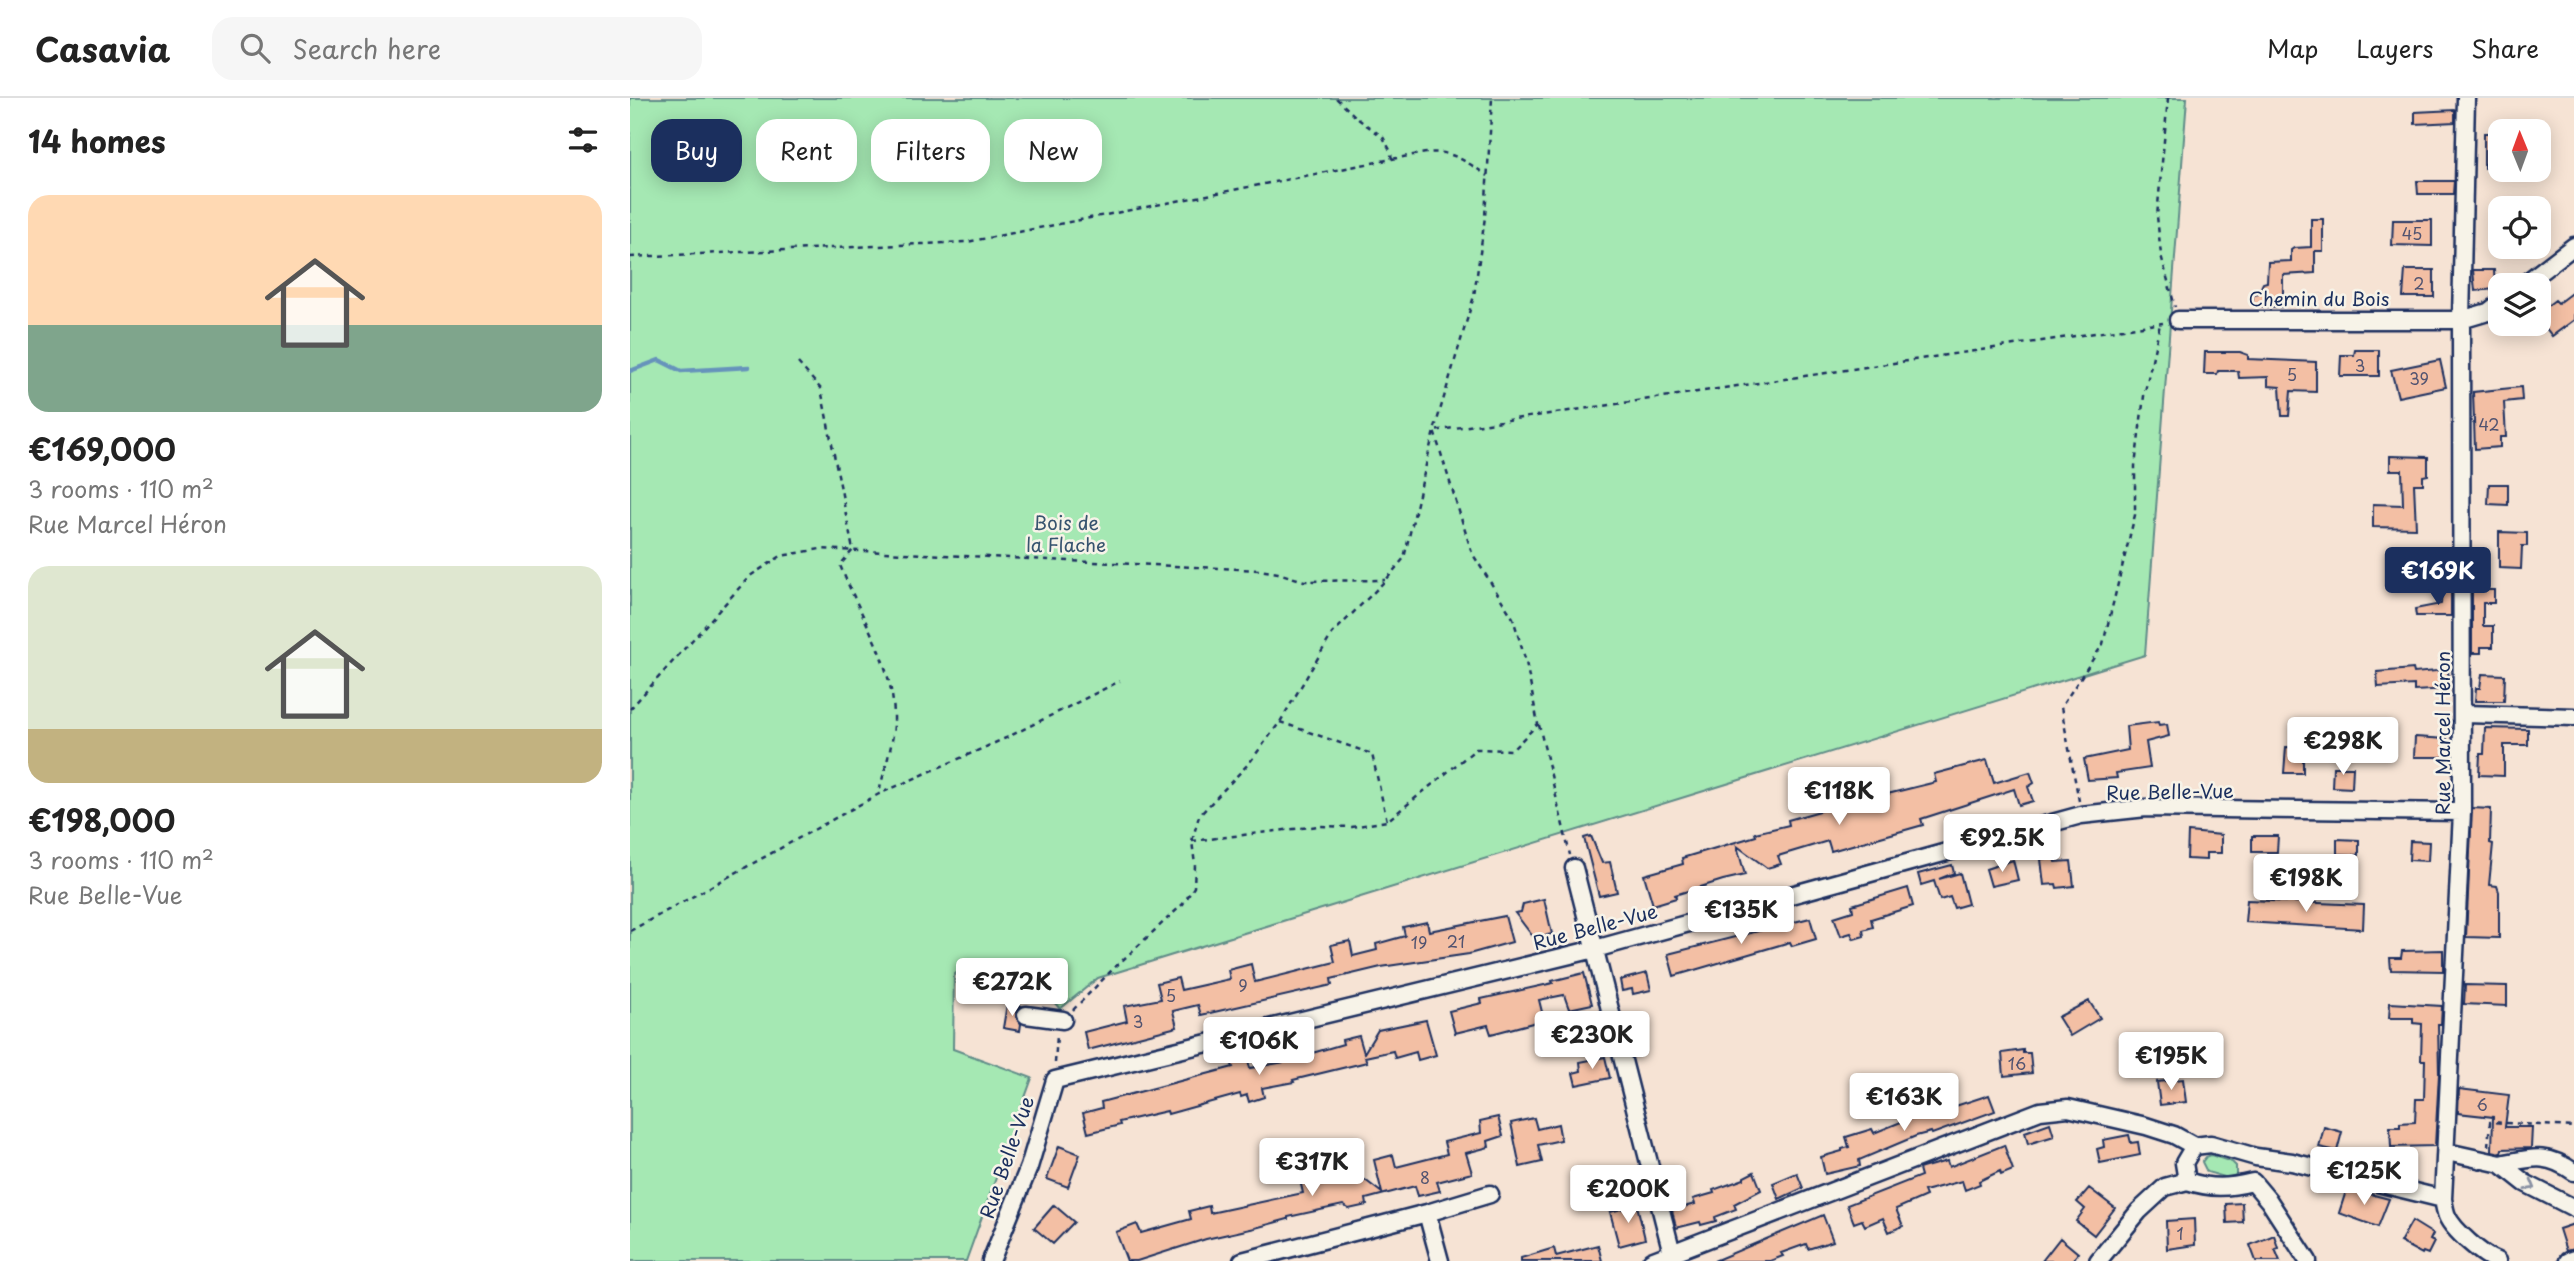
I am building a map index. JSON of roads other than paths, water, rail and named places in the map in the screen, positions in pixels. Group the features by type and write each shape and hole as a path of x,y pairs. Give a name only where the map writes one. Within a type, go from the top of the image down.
{"street":[{"name":"Rue Marcel Héron","path":"2443,1199 2462,812 2464,714 2461,320 2466,98"},
{"path":"2539,273 2574,246"},
{"path":"2461,320 2488,312"},
{"name":"Chemin du Bois","path":"2178,320 2461,320"},
{"path":"2464,714 2574,717"},
{"name":"Rue Belle-Vue","path":"991,1261 1029,1167 1055,1080 1595,949 2081,815 2146,808 2462,812"},
{"path":"1574,868 1673,1257"},
{"path":"1026,1016 1063,1020"},
{"path":"1650,1261 1673,1257 2040,1111 2068,1108 2174,1135 2194,1146 2211,1144 2256,1157 2292,1162 2443,1199 2447,1218 2467,1240 2490,1259 2497,1261"},
{"path":"2187,1181 2184,1163 2194,1146"},
{"path":"2446,1152 2494,1163 2525,1184 2574,1208"},
{"path":"2494,1163 2539,1156 2574,1172"},
{"path":"2253,1182 2258,1169 2256,1157"},
{"path":"2098,1261 2139,1210 2165,1187 2187,1181 2208,1187 2228,1188 2253,1182"},
{"path":"2253,1182 2269,1200 2308,1261"},
{"path":"1242,1261 1490,1194"},
{"path":"1427,1213 1440,1261"},
{"path":"2568,1261 2574,1259"}],"waterway":[{"path":"630,371 659,360 681,371 749,367"}],"park label":[{"name":"Bois de la Flache","path":"1066,533"}]}
